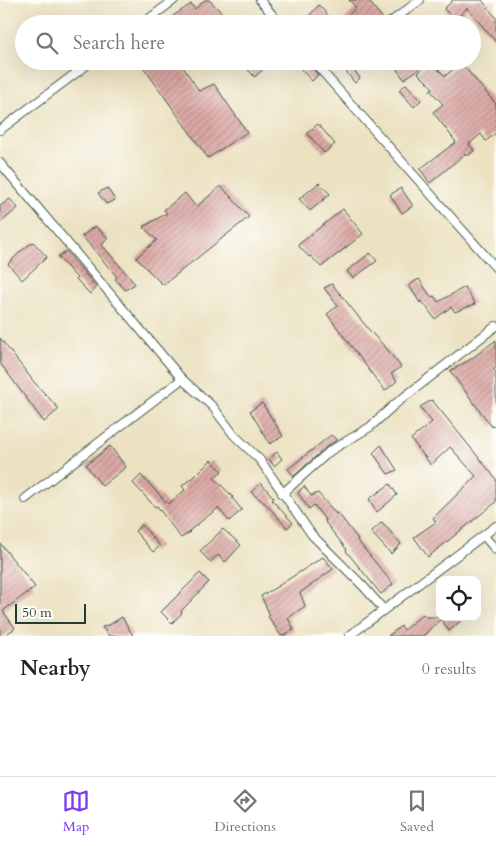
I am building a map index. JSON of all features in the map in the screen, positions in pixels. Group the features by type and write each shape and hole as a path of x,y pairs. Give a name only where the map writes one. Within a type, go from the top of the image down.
{"street":[{"path":"154,15 174,0"},
{"path":"260,0 272,15"},
{"path":"400,15 420,0"},
{"path":"0,130 80,70"},
{"path":"323,72 496,268"},
{"path":"0,163 182,379 213,407 234,435 260,460 312,535 364,587 384,610"},
{"path":"282,494 330,452 370,427 496,326"},
{"path":"25,499 182,379"},
{"path":"350,636 496,526"},
{"path":"484,536 496,550"}],"building":[{"path":"205,0 209,0 224,15 174,15 191,4 195,9"},
{"path":"349,0 368,0 380,15 349,15 356,8"},
{"path":"453,0 482,0 496,18 496,42 481,24 481,15 473,15 467,8 460,15 450,15 444,9"},
{"path":"319,5 327,15 310,15"},
{"path":"145,70 185,70 199,91 214,84 247,132 208,158"},
{"path":"248,70 262,70 255,77"},
{"path":"302,70 314,70 318,75 312,81"},
{"path":"345,70 354,70 360,78 355,83"},
{"path":"398,70 418,70 404,79"},
{"path":"421,70 439,70 445,76 452,70 467,70 496,104 496,133 486,141 481,134 469,144 474,151 467,156 465,154 430,183 420,169 456,142 433,112 443,104 430,90 433,88 418,73"},
{"path":"406,84 421,100 414,107 399,90"},
{"path":"318,124 335,144 324,153 307,133"},
{"path":"319,183 330,194 310,211 299,199"},
{"path":"221,186 249,217 163,285 136,258 157,240 143,227 167,213 164,210 185,193 196,207"},
{"path":"107,188 115,200 106,204 98,193"},
{"path":"401,188 413,206 402,213 390,195"},
{"path":"10,199 18,208 0,223 0,206"},
{"path":"343,209 363,234 321,267 298,245"},
{"path":"95,226 108,238 102,245 135,284 125,290 115,279 117,277 82,236"},
{"path":"33,242 47,257 22,280 8,264"},
{"path":"66,251 96,287 90,294 58,257"},
{"path":"370,253 377,261 353,278 347,271"},
{"path":"419,279 431,297 434,296 438,302 465,287 475,304 455,312 451,307 435,319 422,301 420,303 409,285"},
{"path":"332,284 401,367 391,374 397,381 385,391 327,314 338,306 324,288"},
{"path":"0,338 34,382 59,409 44,422 0,363"},
{"path":"496,340 496,367 494,369 496,373 496,424 492,427 450,371 471,359"},
{"path":"432,400 496,479 496,502 428,557 414,537 436,522 433,518 476,476 450,447 431,465 411,439 432,422 420,407"},
{"path":"262,403 283,436 270,444 250,411"},
{"path":"331,435 337,440 326,447 294,476 288,469"},
{"path":"381,445 397,470 388,474 373,453"},
{"path":"110,446 126,467 102,486 86,465"},
{"path":"277,452 282,459 274,466 269,459"},
{"path":"211,460 222,471 214,478 233,497 242,510 229,521 218,508 181,538 157,506 155,507 133,483 141,475 168,504 185,490 182,486"},
{"path":"261,483 274,498 272,500 293,523 287,528 267,505 251,492"},
{"path":"390,484 397,495 377,512 369,499"},
{"path":"304,486 311,496 318,493 336,514 338,513 357,540 393,584 381,594 346,551 314,505 309,509 298,493"},
{"path":"382,522 401,544 391,554 371,532"},
{"path":"142,525 160,546 153,552 135,531"},
{"path":"223,529 241,545 225,562 218,555 210,562 200,551"},
{"path":"0,543 35,587 3,611 15,628 4,636 0,636"},
{"path":"323,557 333,569 300,593 305,606 288,618 294,630 281,636 268,616 270,615 261,596"},
{"path":"200,573 209,582 172,623 161,612"},
{"path":"423,614 426,617 436,617 436,621 439,621 423,636 388,636 401,626 404,630"},
{"path":"122,617 133,636 109,636 102,627"},
{"path":"442,621 460,621 449,631"}]}
